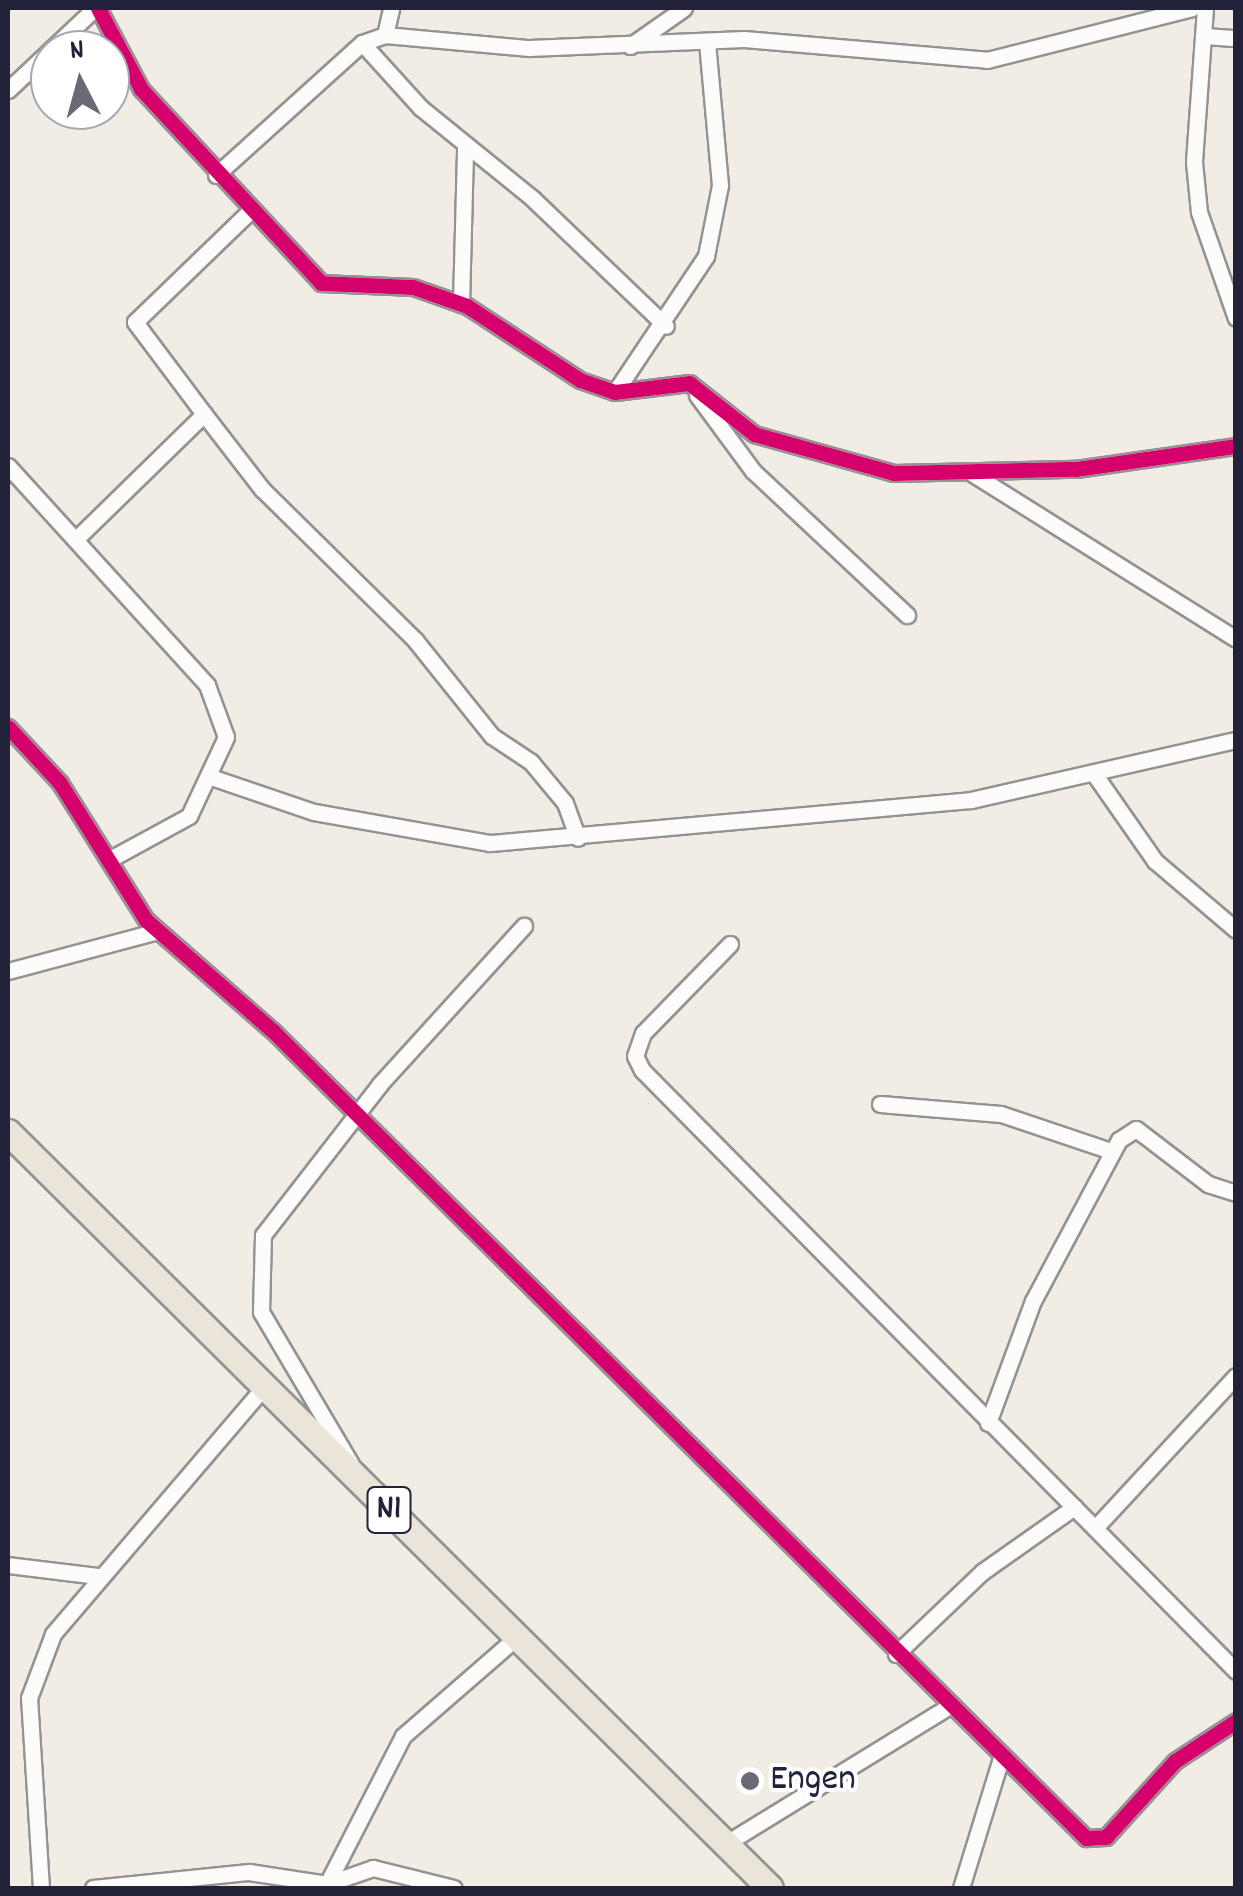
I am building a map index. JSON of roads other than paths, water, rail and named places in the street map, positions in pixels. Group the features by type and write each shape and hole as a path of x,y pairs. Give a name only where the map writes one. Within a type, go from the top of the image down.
{"highway":[{"name":"N1","path":"8,1132 770,1888"}],"street":[{"path":"8,90 96,8 141,89 248,212 321,283 412,287 460,304 580,380 615,392 689,383 754,434 894,473 973,474 1236,446"},
{"path":"385,35 392,8"},
{"path":"628,48 684,8"},
{"path":"216,176 362,42 385,35 628,48 707,42 987,60 1193,8"},
{"path":"1205,8 1194,162 1199,212 1236,318"},
{"path":"1205,36 1236,38"},
{"path":"362,42 465,146 666,326"},
{"path":"615,392 666,326 715,222 707,42"},
{"path":"460,304 465,146"},
{"path":"248,212 136,322 262,489 416,640 492,736 532,762 565,803 578,838"},
{"path":"689,383 753,471 908,615"},
{"path":"76,539 204,414"},
{"path":"8,466 207,685 226,737 190,816 112,858"},
{"path":"973,474 1236,640"},
{"path":"8,727 112,858 157,931 274,1031 355,1118 946,1708 1096,1843 1175,1761 1236,1721"},
{"path":"208,776 410,834 578,838 805,808 970,800 1095,775 1236,740"},
{"path":"1095,775 1155,861 1236,930"},
{"path":"358,1480 328,1412 261,1312 258,1290 263,1235 279,1204 524,926"},
{"path":"8,971 157,931"},
{"path":"730,944 644,1033 638,1064 1236,1671"},
{"path":"880,1104 1000,1114 1111,1151"},
{"path":"988,1422 1032,1301 1111,1151 1136,1129 1208,1184 1236,1193"},
{"path":"1095,1528 1233,1384"},
{"path":"41,1888 29,1698 52,1634 264,1387"},
{"path":"896,1654 982,1572 1074,1507"},
{"path":"8,1565 98,1576"},
{"path":"327,1884 402,1736 517,1637"},
{"path":"724,1844 946,1708"},
{"path":"961,1888 1001,1758"},
{"path":"92,1888 249,1872 327,1884 373,1868 454,1888"}],"place":[{"name":"Engen","path":"750,1781"}]}
